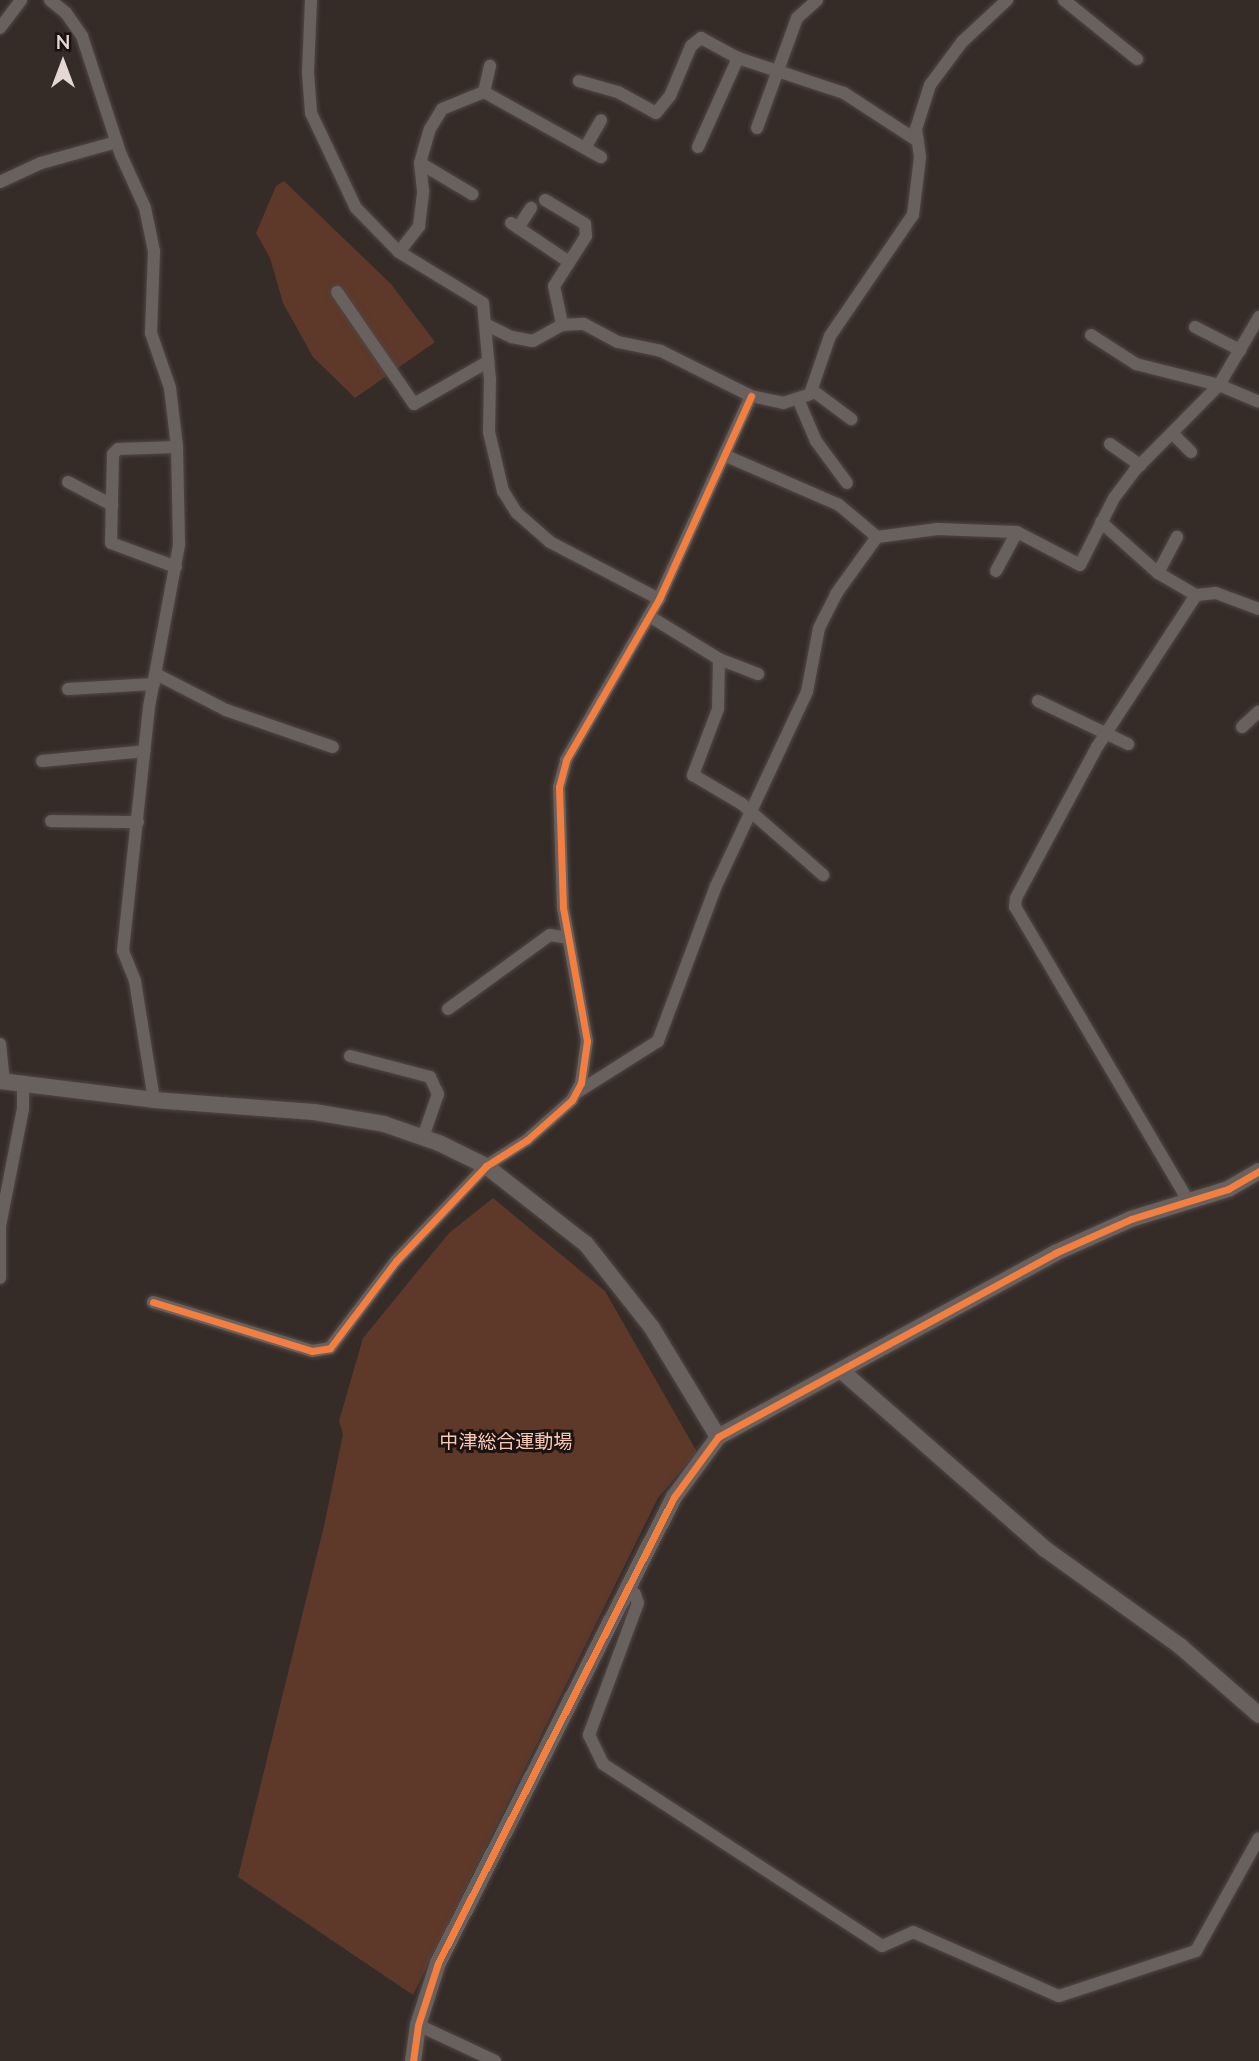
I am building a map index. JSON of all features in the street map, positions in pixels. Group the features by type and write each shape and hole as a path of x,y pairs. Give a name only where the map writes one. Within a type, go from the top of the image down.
{"street":[{"path":"0,28 21,0"},
{"path":"50,0 82,36 116,142 145,208 152,240 151,333 170,388 177,447 176,567 155,679 145,751 123,951 135,981 154,1100"},
{"path":"311,0 308,73 311,113 356,208 399,252 482,303 487,325 489,361 489,432 503,491 517,513 550,542 659,599"},
{"path":"757,128 797,18 817,0"},
{"path":"1064,0 1137,59"},
{"path":"487,325 512,337 533,341 562,325 584,324 618,342 661,351 751,396 783,403 812,390 830,337 913,215 918,184 920,111 930,85 1001,2"},
{"path":"579,81 618,92 656,113 670,96 691,46 701,38 738,58 844,93 918,141"},
{"path":"698,146 738,58"},
{"path":"484,92 490,66"},
{"path":"399,252 419,226 423,191 420,163 430,129 442,109 484,92"},
{"path":"484,92 601,157"},
{"path":"585,148 601,120"},
{"path":"0,182 41,163 116,142"},
{"path":"420,163 472,194"},
{"path":"545,200 585,224 586,236 554,286 562,325"},
{"path":"531,208 514,226 569,262"},
{"path":"337,292 414,404 489,361"},
{"path":"153,1302 312,1351 330,1348 396,1261 486,1166 527,1140 576,1093 658,1041 716,887 807,692 819,628 836,594 877,537 937,529 1017,532 1080,565 1101,522 1140,465 1219,385 1259,317"},
{"path":"1195,327 1240,350"},
{"path":"1091,335 1136,364 1219,385 1259,402"},
{"path":"812,390 851,419"},
{"path":"576,1093 587,1041 568,938 559,818 562,774 659,599 751,396"},
{"path":"797,399 816,441 847,483"},
{"path":"1172,433 1191,452"},
{"path":"1110,444 1140,465"},
{"path":"176,567 115,548 112,505 113,454 118,449 177,447"},
{"path":"724,455 839,505 877,537"},
{"path":"68,482 112,505"},
{"path":"1101,522 1158,573 1196,595 1216,593 1259,609"},
{"path":"996,571 1017,532"},
{"path":"1158,573 1177,537"},
{"path":"1189,1202 1015,908 1016,898 1107,733 1196,595"},
{"path":"649,616 719,659 758,674"},
{"path":"719,659 718,709 693,775 752,813 823,875"},
{"path":"68,689 155,679 226,709 333,747"},
{"path":"1038,701 1128,744"},
{"path":"1242,727 1259,711"},
{"path":"42,761 145,751"},
{"path":"51,821 138,822"},
{"path":"448,1009 550,935 568,938"},
{"path":"0,1044 2,1082 154,1100 314,1112 384,1124 423,1137 486,1166 586,1244 652,1328 718,1437"},
{"path":"351,1056 430,1077 438,1094 423,1137"},
{"path":"0,1278 0,1226 23,1109 23,1085"},
{"path":"413,2061 418,2025 438,1964 674,1497 718,1437 844,1373 1055,1253 1131,1219 1228,1189 1259,1171"},
{"path":"844,1373 1045,1549 1160,1630 1259,1715"},
{"path":"626,1589 635,1594 638,1603 589,1735 603,1764 882,1946 913,1931 1059,1996 1196,1951 1259,1838"},
{"path":"418,2025 495,2061"}],"green space":[{"path":"284,181 391,284 435,342 355,398 313,357 283,303 270,258 256,233 276,186"},
{"name":"中津総合運動場","path":"493,1198 605,1291 697,1452 658,1498 413,1995 238,1877 324,1526 343,1434 339,1421 363,1338 449,1233"}],"cycle path":[{"path":"153,1302 312,1351 330,1348 396,1261 486,1166 527,1140 572,1100 581,1083 587,1041 563,908 559,787 566,760 659,599 751,396"},
{"path":"413,2061 418,2025 438,1963 674,1497 718,1437 1055,1253 1131,1219 1228,1189 1259,1171"}]}
